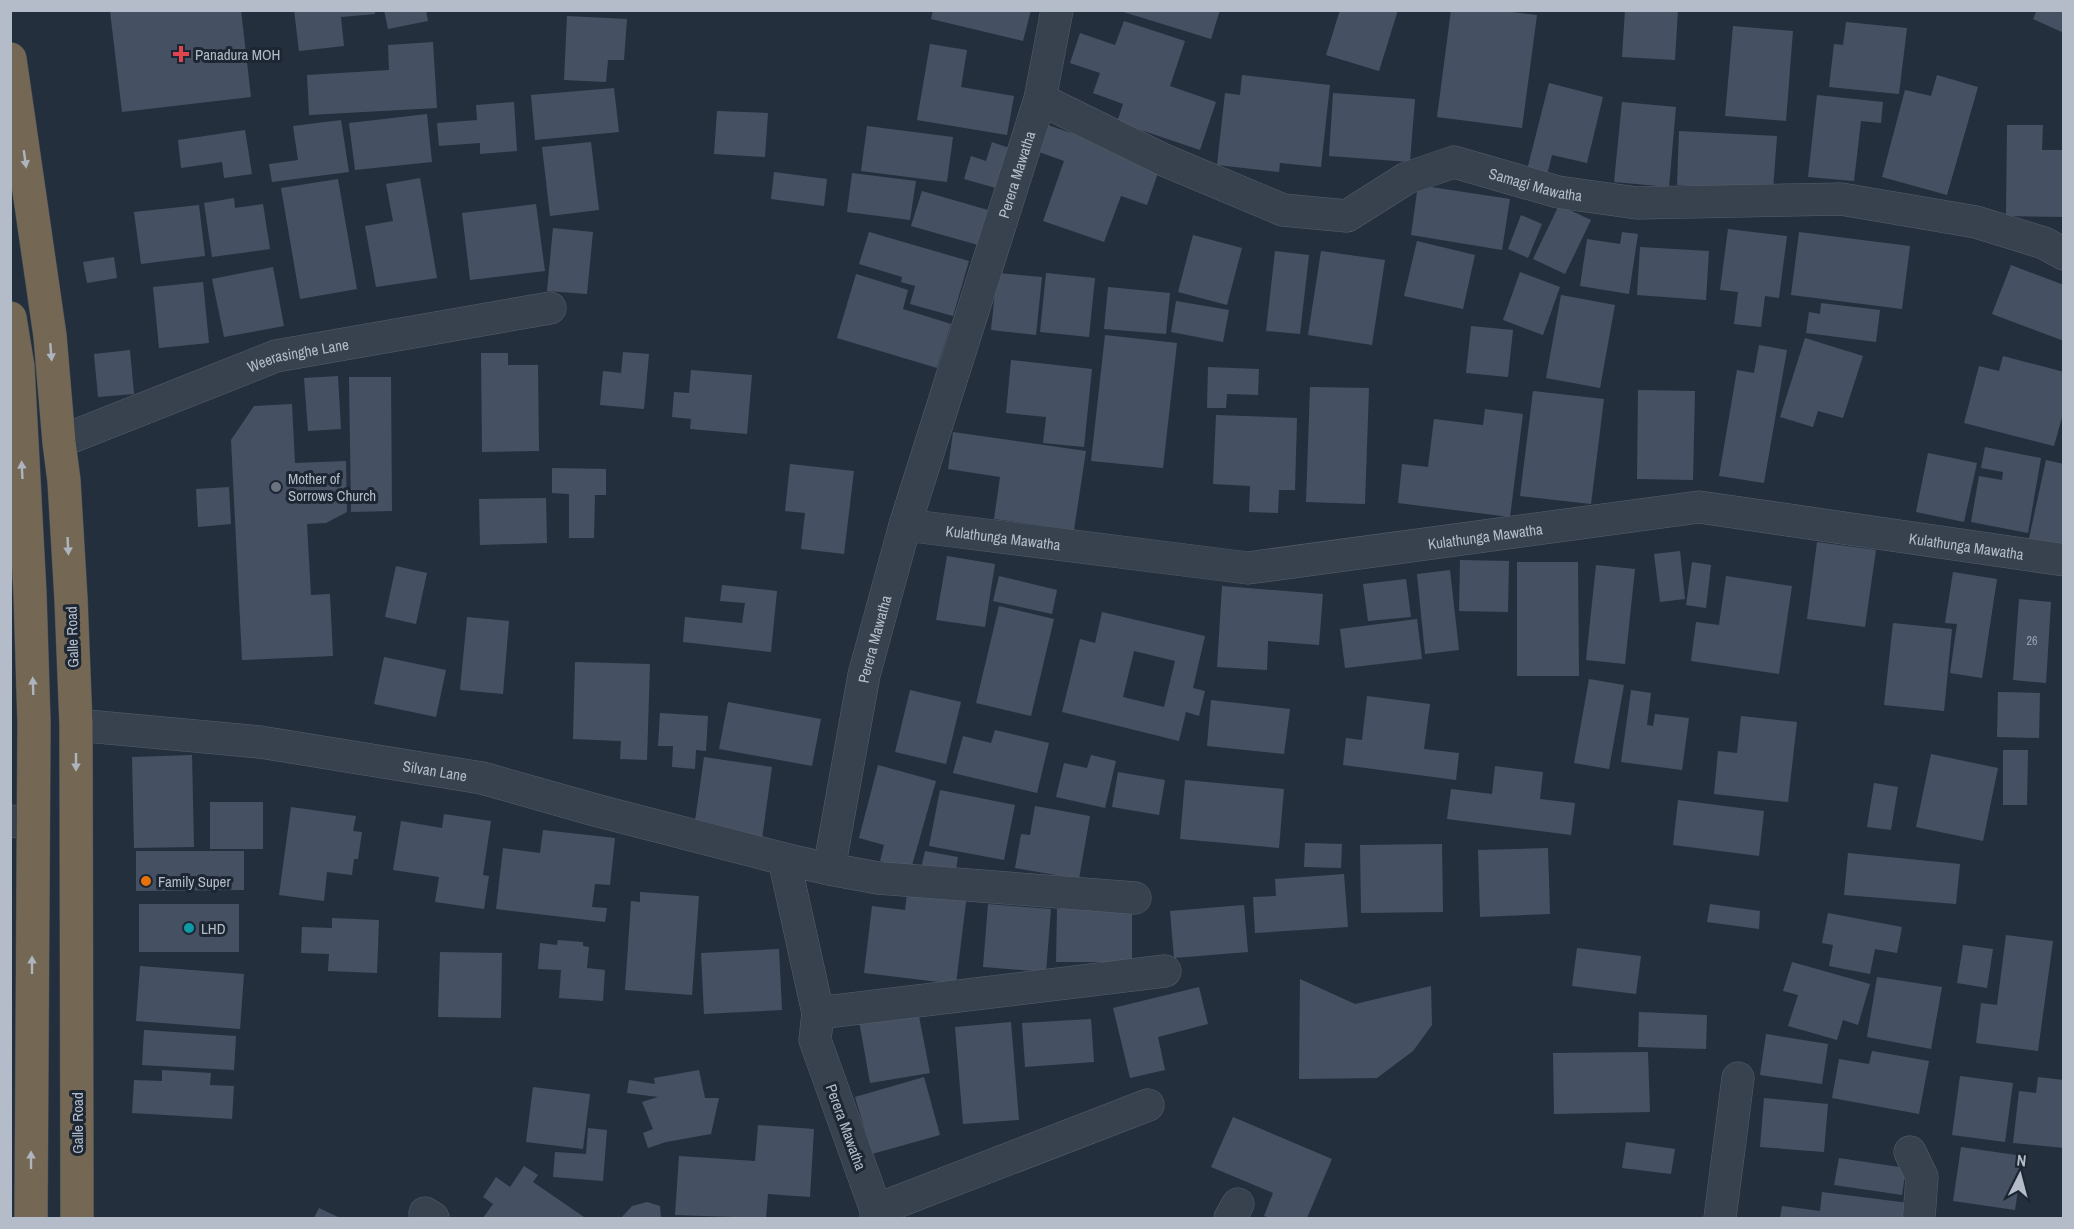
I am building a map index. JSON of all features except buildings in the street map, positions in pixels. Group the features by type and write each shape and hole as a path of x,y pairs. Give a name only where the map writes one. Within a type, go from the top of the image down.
{"highway":[{"name":"Galle Road","path":"10,59 50,336 64,481 76,725 77,1218"},
{"path":"10,318 18,367 18,510 30,594 34,723 21,822 31,1218"},
{"path":"34,723 76,725"}],"street":[{"name":"Perera Mawatha","path":"828,869 864,675 905,525 1040,99 1057,10"},
{"name":"Samagi Mawatha","path":"1040,99 1164,160 1283,210 1347,216 1407,178 1454,162 1558,192 1637,203 1841,199 1976,222 2044,243 2064,254"},
{"name":"Weerasinghe Lane","path":"59,442 276,356 550,308"},
{"name":"Kulathunga Mawatha","path":"905,525 1248,568 1699,507 2064,560"},
{"name":"Silvan Lane","path":"76,725 260,742 482,778 783,859"},
{"name":"Perera Mawatha","path":"783,859 818,1013 815,1040 876,1214"},
{"path":"783,859 878,878 1135,898"},
{"path":"818,1013 1165,971"},
{"path":"1720,1218 1738,1078"},
{"path":"876,1214 1148,1104"},
{"path":"1910,1152 1922,1177 1919,1218"}],"place":[{"name":"Panadura MOH","path":"181,54"},
{"name":"Mother of Sorrows Church","path":"276,487"},
{"name":"Family Super","path":"146,881"},
{"name":"LHD","path":"189,928"}]}
